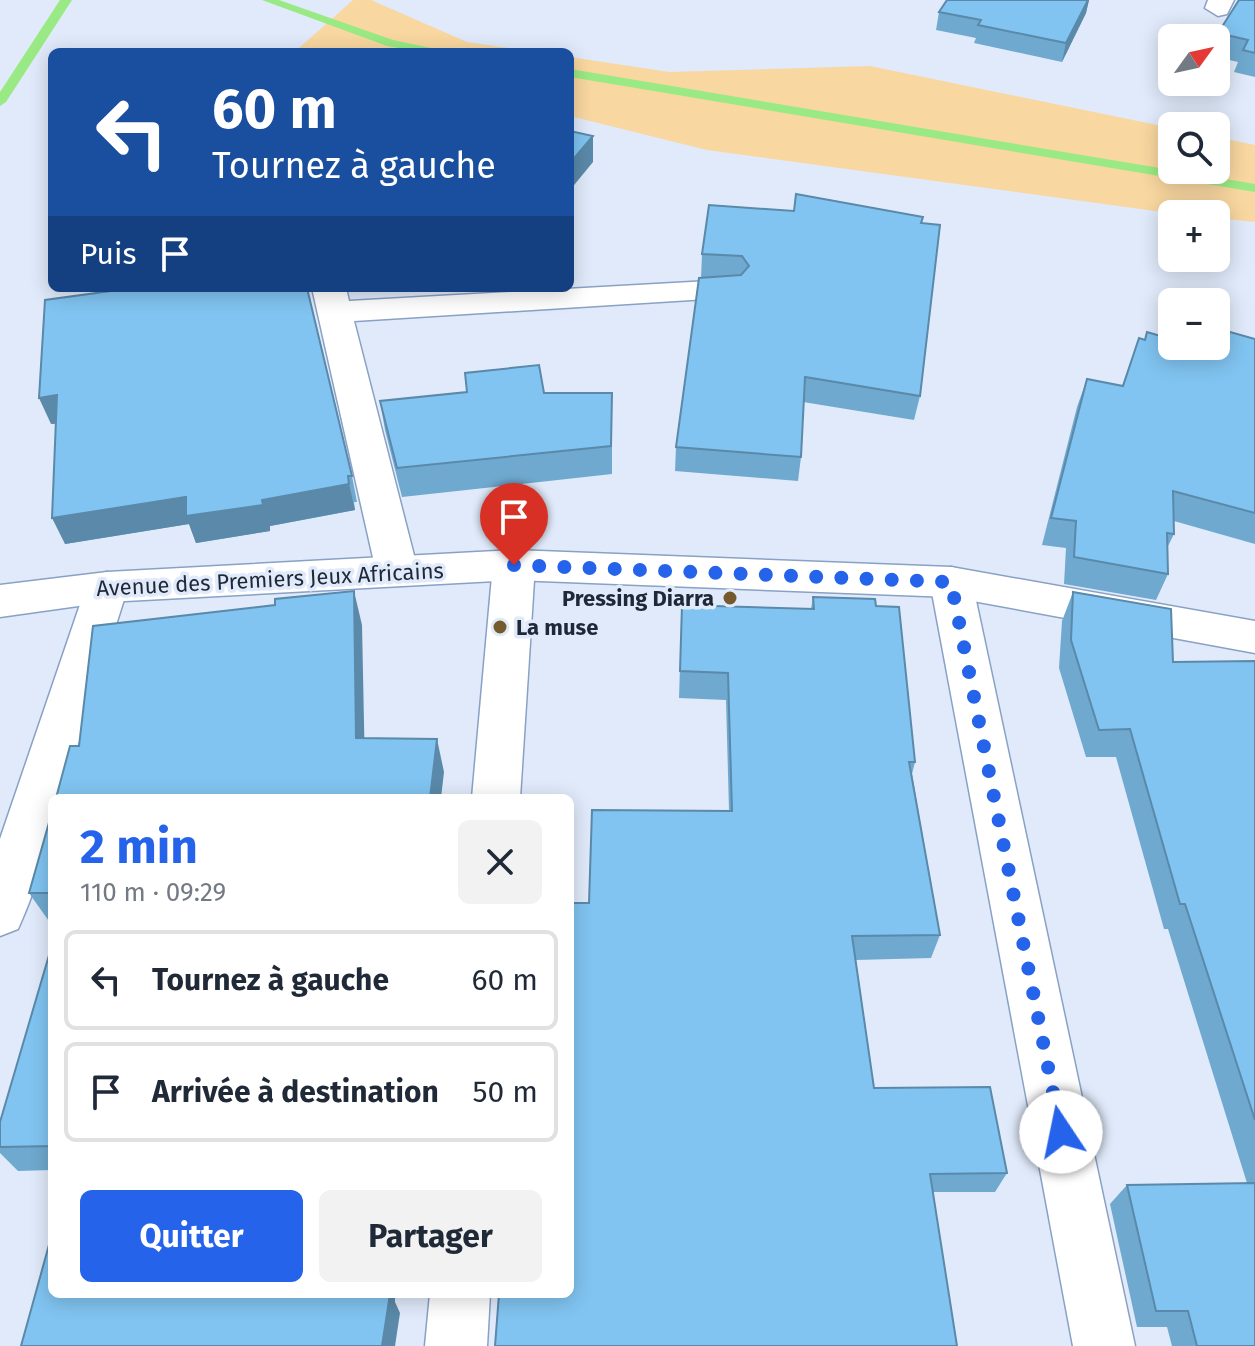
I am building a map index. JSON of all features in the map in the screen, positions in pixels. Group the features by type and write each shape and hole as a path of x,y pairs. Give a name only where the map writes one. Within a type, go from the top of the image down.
{"street":[{"path":"397,571 331,300 727,290"},
{"path":"496,794 514,565"},
{"name":"Avenue des Premiers Jeux Africains","path":"0,601 107,587 514,565 951,582 1255,637"},
{"path":"951,582 1104,1346"},
{"path":"0,913 107,587"},
{"path":"456,1346 460,1298"}],"shaded area":[{"path":"353,0 371,0 467,42 508,48 299,48"},
{"path":"574,58 669,72 870,66 1158,125 1158,184 1230,184 1230,140 1255,145 1255,222 1230,219 1230,200 1158,200 1158,211 707,150 574,117"}],"building":[{"path":"947,0 1088,0 1066,43 978,25 981,20 939,12"},
{"path":"1239,0 1255,0 1255,53 1243,50 1248,40 1230,36 1230,24 1224,24"},
{"path":"574,132 593,136 574,158"},
{"path":"796,194 923,217 921,223 940,225 920,396 805,377 801,457 676,447 699,278 741,275 749,266 742,256 702,254 709,205 794,211"},
{"path":"104,292 308,292 352,476 348,476 349,484 262,500 263,505 186,516 186,497 52,518 57,395 39,398 45,300"},
{"path":"1147,332 1158,335 1158,360 1230,360 1230,332 1255,339 1255,513 1173,491 1174,534 1167,533 1168,574 1074,557 1076,521 1051,518 1087,379 1123,386 1139,338 1145,340"},
{"path":"539,365 544,393 612,393 611,446 397,468 380,401 467,392 465,373"},
{"path":"354,591 356,738 437,739 430,794 57,794 70,746 79,746 93,626 275,605 275,599"},
{"path":"1073,592 1171,609 1173,662 1255,661 1255,1120 1185,904 1180,904 1130,729 1099,730 1071,640"},
{"path":"813,597 875,599 876,606 899,607 915,762 909,762 940,935 852,936 874,1088 990,1087 1007,1173 930,1174 957,1346 495,1346 499,1298 574,1298 574,903 589,903 592,810 732,811 728,673 680,671 682,605 814,609"},
{"path":"48,826 48,893 29,893"},
{"path":"48,959 48,1146 0,1147 0,1122"},
{"path":"1255,1183 1255,1346 1197,1346 1188,1311 1156,1311 1127,1185"},
{"path":"48,1248 48,1298 389,1298 382,1346 21,1346"}],"waterway":[{"path":"0,102 66,0"},
{"path":"268,0 391,43 420,48"},
{"path":"574,74 1255,188"}],"place":[{"name":"Pressing Diarra","path":"730,598"},
{"name":"La muse","path":"500,627"}],"route":[{"path":"514,565 951,582 1061,1132"}]}
